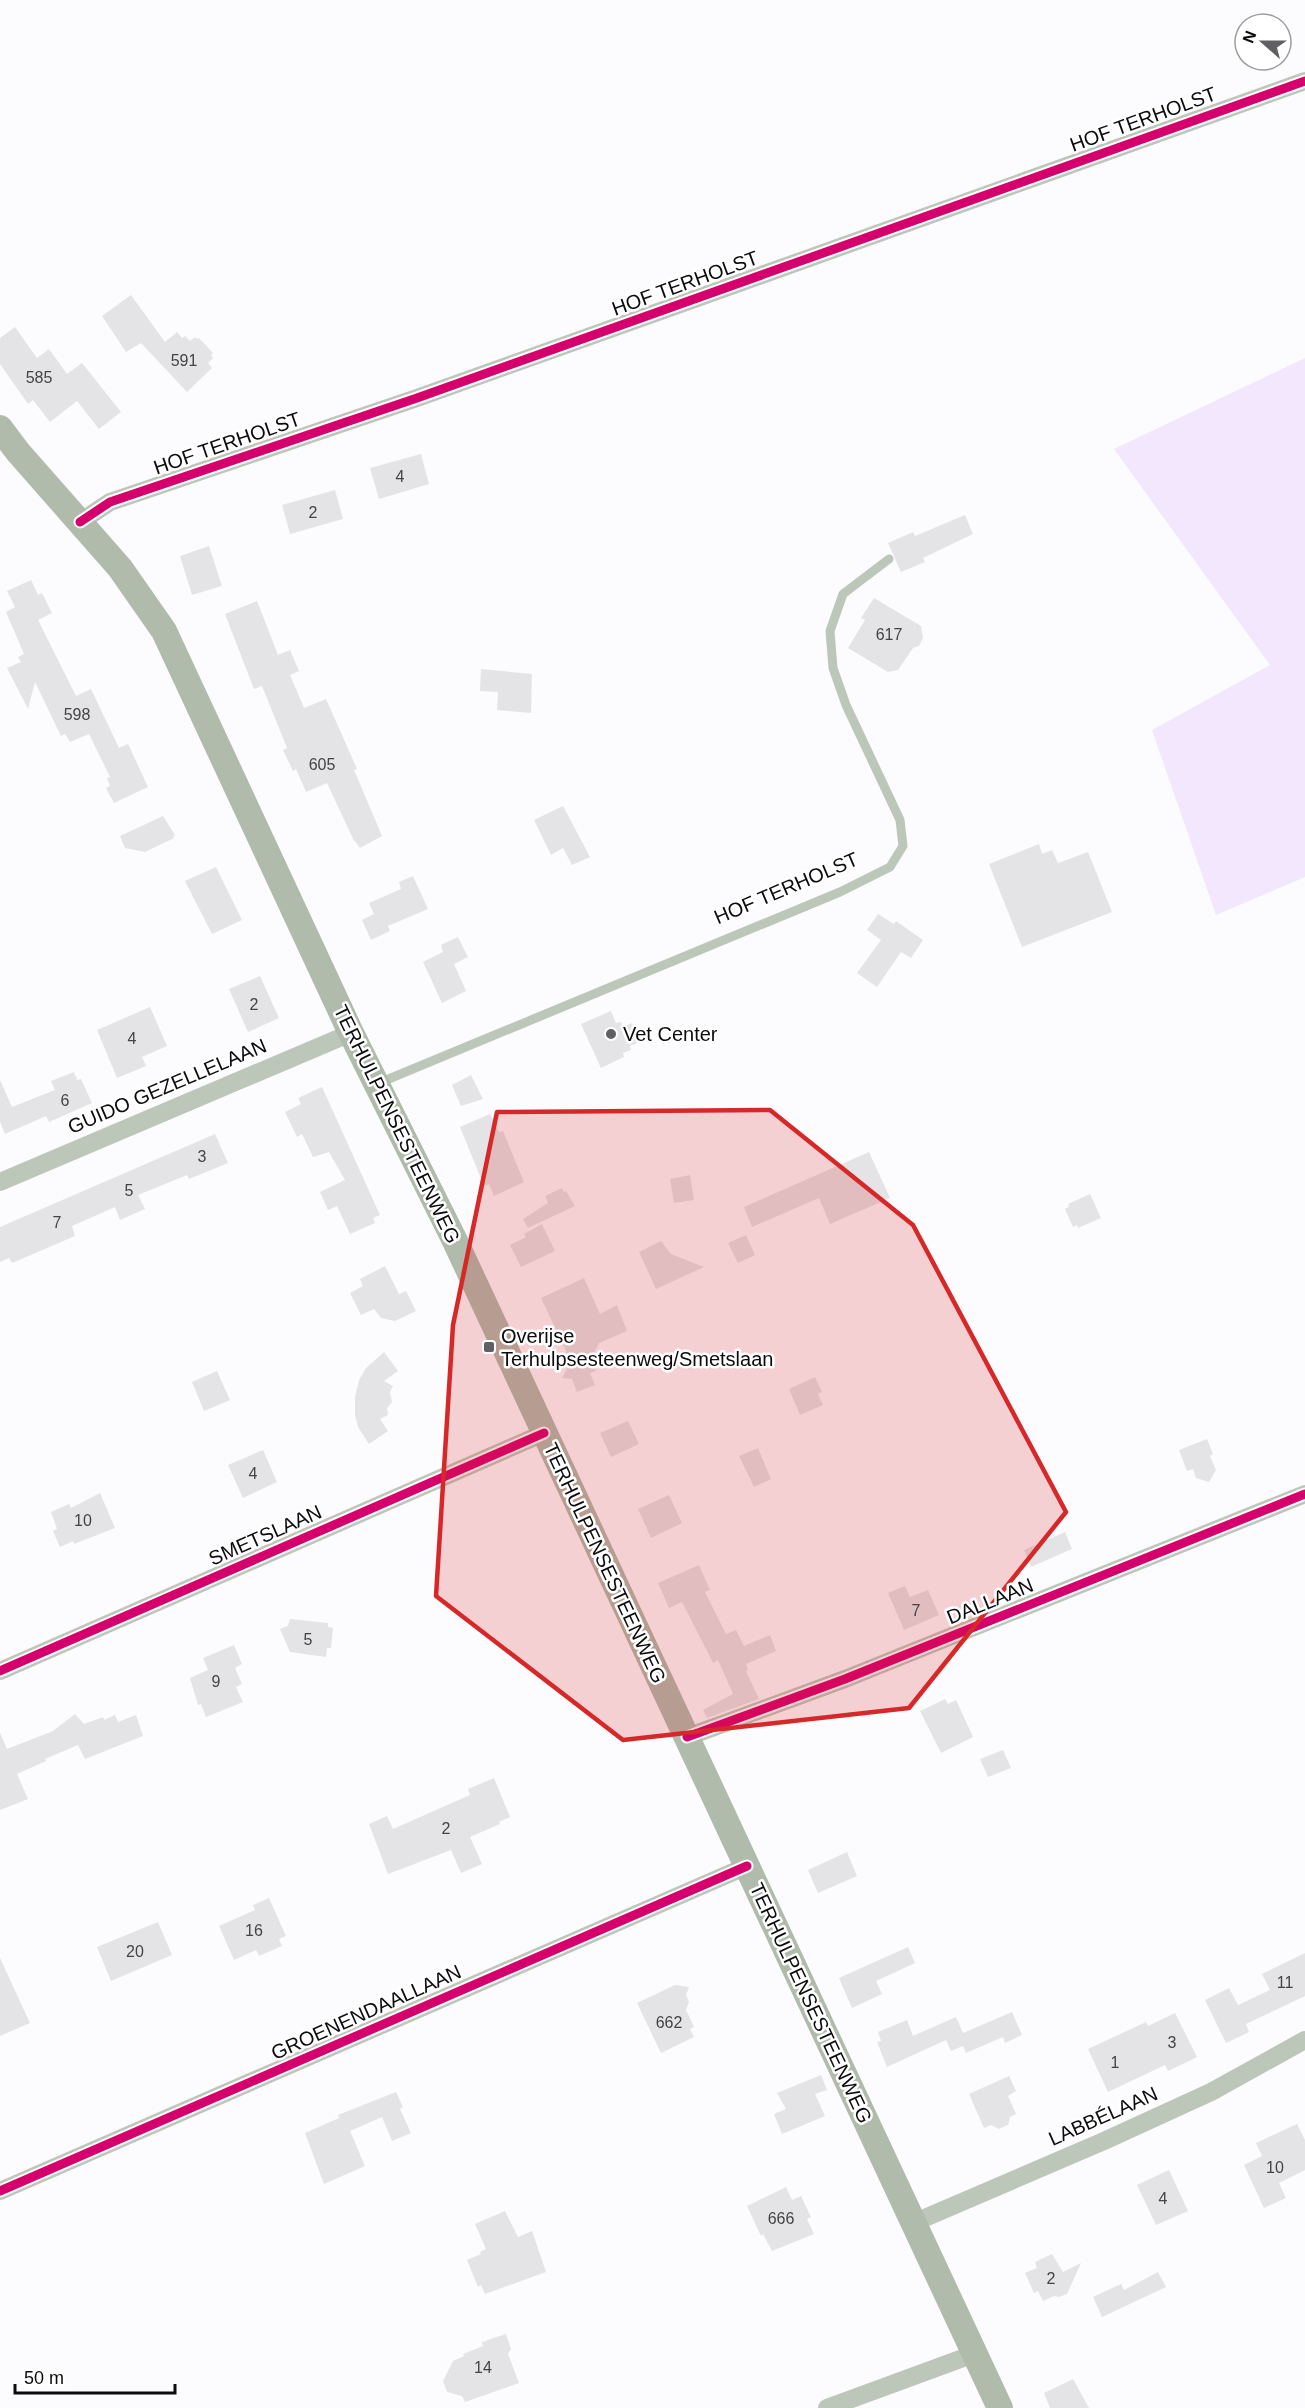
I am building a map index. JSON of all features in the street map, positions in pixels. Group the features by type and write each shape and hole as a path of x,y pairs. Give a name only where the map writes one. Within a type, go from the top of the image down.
{"main road":[{"name":"TERHULPENSESTEENWEG","path":"0,428 143,597 164,631 351,1033 455,1241 1000,2408"}],"street":[{"name":"HOF TERHOLST","path":"80,522 110,502 428,394 1305,81"},
{"name":"GUIDO GEZELLELAAN","path":"0,1182 351,1033"},
{"name":"SMETSLAAN","path":"0,1671 543,1433"},
{"name":"DALLAAN","path":"687,1737 845,1679 1305,1494"},
{"name":"GROENENDAALLAAN","path":"0,2192 747,1866"},
{"name":"LABBÉLAAN","path":"913,2223 1211,2092 1305,2040"},
{"path":"827,2408 974,2354"}],"lane":[{"name":"HOF TERHOLST","path":"376,1084 840,892 890,867 903,846 900,820 846,705 833,668 830,631 843,594 889,559"}],"highlighted area":[{"path":"770,1110 913,1225 1066,1512 909,1708 623,1740 436,1596 453,1325 497,1112"}],"shaded area":[{"path":"1305,358 1305,877 1216,915 1152,730 1270,665 1114,449"}],"building":[{"path":"131,295 165,342 177,332 182,338 185,336 190,341 195,337 199,338 213,353 211,355 213,358 208,363 212,368 187,392 141,343 126,352 102,316"},
{"path":"15,327 37,358 49,349 67,374 82,363 121,412 99,429 77,401 50,422 33,400 28,404 0,364 0,338"},
{"path":"421,454 429,484 379,499 370,468"},
{"path":"335,490 343,519 290,534 282,505"},
{"path":"965,515 973,534 923,558 925,562 901,572 888,543 913,532 915,536"},
{"path":"209,546 222,586 192,595 180,556"},
{"path":"31,580 38,595 42,593 52,613 38,620 76,696 91,689 119,748 128,744 148,787 114,803 106,788 110,786 107,778 110,777 89,734 70,742 65,734 61,736 35,682 28,709 7,668 21,662 18,657 24,654 6,612 15,607 7,591"},
{"path":"874,598 921,626 923,638 919,646 913,648 898,670 888,672 848,648 865,620 861,618"},
{"path":"257,601 278,655 290,650 299,671 290,675 304,708 326,699 357,769 354,770 382,836 360,848 354,841 327,783 306,792 296,769 293,771 283,750 287,748 262,686 254,689 225,614"},
{"path":"481,669 532,674 531,713 497,710 498,692 480,691"},
{"path":"563,806 590,857 572,865 563,848 551,855 534,820"},
{"path":"163,816 175,835 174,838 145,852 125,848 120,836"},
{"path":"1039,844 1042,854 1052,850 1058,863 1088,852 1112,912 1022,947 989,864"},
{"path":"216,867 242,920 212,934 185,881"},
{"path":"413,876 428,909 388,926 390,931 371,940 362,920 374,914 369,903 401,889 399,882"},
{"path":"878,914 894,924 896,921 923,940 911,958 901,952 877,987 857,973 881,940 867,930"},
{"path":"458,937 468,957 454,964 466,991 442,1003 423,962 443,952 441,945"},
{"path":"260,976 279,1018 248,1032 229,989"},
{"path":"150,1007 167,1046 142,1057 146,1066 117,1078 97,1030"},
{"name":"Vet Center","path":"611,1011 616,1023 621,1022 623,1027 632,1023 640,1042 630,1046 631,1050 623,1053 624,1057 601,1068 581,1024"},
{"path":"74,1072 77,1080 81,1079 92,1103 49,1122 46,1116 5,1134 0,1122 0,1080 12,1107 55,1090 51,1081"},
{"path":"471,1075 483,1099 461,1106 452,1085"},
{"path":"322,1087 380,1215 373,1218 375,1223 350,1234 337,1206 328,1210 320,1192 345,1180 329,1152 313,1157 302,1134 297,1137 285,1112 301,1104 298,1098"},
{"path":"490,1114 499,1132 503,1131 524,1182 494,1196 489,1184 484,1186 460,1127"},
{"path":"215,1134 228,1163 189,1179 187,1175 138,1195 145,1209 120,1220 115,1207 72,1226 75,1236 12,1263 9,1258 0,1262 0,1227"},
{"path":"869,1152 890,1198 830,1224 819,1198 752,1227 744,1207"},
{"path":"690,1175 694,1200 674,1203 670,1179"},
{"path":"562,1188 575,1206 528,1228 523,1219 548,1203 545,1196"},
{"path":"1090,1194 1101,1218 1078,1228 1077,1225 1073,1227 1065,1209 1069,1207 1068,1204"},
{"path":"542,1224 555,1251 521,1267 510,1245 526,1237 524,1234"},
{"path":"746,1235 755,1255 738,1263 728,1243"},
{"path":"661,1241 671,1254 704,1267 656,1289 639,1252"},
{"path":"385,1266 399,1294 406,1291 416,1311 395,1321 381,1318 374,1309 361,1315 350,1293 363,1286 360,1279"},
{"path":"584,1278 600,1314 617,1305 627,1331 599,1343 591,1359 596,1371 590,1373 595,1385 577,1392 572,1379 562,1378 567,1369 562,1356 567,1353 541,1298"},
{"path":"384,1352 398,1371 384,1381 393,1386 390,1392 392,1402 387,1408 388,1415 380,1419 388,1431 369,1444 358,1427 355,1397 359,1380 366,1368"},
{"path":"217,1371 230,1400 204,1411 192,1382"},
{"path":"815,1377 822,1392 818,1394 823,1405 800,1415 789,1389"},
{"path":"628,1421 639,1444 611,1457 600,1433"},
{"path":"1207,1439 1213,1454 1210,1456 1216,1470 1209,1482 1196,1478 1193,1469 1187,1471 1179,1450"},
{"path":"758,1448 771,1479 754,1487 739,1456"},
{"path":"263,1450 277,1482 243,1498 228,1465"},
{"path":"100,1493 115,1528 60,1547 53,1531 57,1529 51,1512 69,1504 71,1508"},
{"path":"669,1495 682,1523 651,1538 638,1509"},
{"path":"1065,1532 1072,1549 1031,1567 1024,1550"},
{"path":"699,1565 710,1590 705,1592 726,1634 736,1630 744,1646 770,1635 776,1651 746,1664 748,1670 746,1671 759,1699 707,1718 703,1710 733,1694 718,1660 713,1663 682,1602 669,1608 658,1583"},
{"path":"905,1586 910,1597 928,1590 939,1615 904,1630 888,1593"},
{"path":"290,1619 328,1623 328,1627 333,1628 331,1648 327,1648 326,1657 290,1652 280,1629 288,1626"},
{"path":"234,1645 242,1664 235,1668 242,1684 236,1687 243,1702 206,1717 201,1704 198,1705 190,1678 208,1670 203,1658"},
{"path":"945,1699 948,1704 956,1700 973,1737 941,1753 920,1711"},
{"path":"75,1714 84,1724 115,1715 118,1722 136,1715 143,1736 85,1759 78,1745 45,1759 46,1761 17,1774 28,1799 0,1810 0,1733 7,1749 53,1731"},
{"path":"1003,1750 1011,1768 988,1777 980,1759"},
{"path":"494,1778 510,1817 470,1837 482,1864 461,1873 451,1850 388,1874 369,1824 387,1816 393,1829 470,1795 468,1789"},
{"path":"847,1852 857,1876 818,1893 808,1870"},
{"path":"269,1898 286,1936 279,1939 282,1946 259,1956 256,1950 234,1960 219,1926 255,1910 253,1905"},
{"path":"158,1922 172,1955 111,1981 97,1947"},
{"path":"908,1947 915,1963 876,1981 882,1994 852,2008 839,1978"},
{"path":"1305,1953 1305,1996 1246,2024 1249,2032 1226,2043 1205,2000 1229,1988 1238,2005 1270,1990 1262,1974"},
{"path":"0,1958 30,2023 0,2036"},
{"path":"675,1985 689,1987 686,1995 689,2002 686,2010 694,2027 690,2029 694,2037 661,2053 637,2003"},
{"path":"1012,2012 1022,2035 1005,2043 1003,2037 966,2053 963,2046 951,2051 946,2040 887,2067 877,2042 881,2041 878,2032 907,2020 913,2036 956,2017 963,2033"},
{"path":"1175,2013 1197,2057 1168,2071 1165,2065 1108,2092 1088,2049 1146,2022 1148,2026"},
{"path":"821,2075 827,2090 815,2094 825,2116 782,2134 774,2114 786,2109 777,2093"},
{"path":"1009,2076 1016,2091 1008,2096 1016,2114 1010,2117 1008,2125 999,2129 991,2125 984,2128 969,2094"},
{"path":"396,2092 403,2107 400,2109 411,2133 392,2141 382,2117 350,2131 365,2166 324,2184 305,2133 339,2118 338,2115"},
{"path":"1297,2124 1305,2140 1305,2170 1279,2183 1286,2198 1264,2208 1244,2165 1262,2156 1256,2143"},
{"path":"1169,2170 1188,2211 1156,2225 1137,2185"},
{"path":"786,2187 792,2200 801,2196 811,2217 807,2219 814,2234 772,2251 763,2234 761,2236 747,2206"},
{"path":"505,2211 518,2237 532,2231 546,2272 485,2294 481,2285 478,2287 467,2260 481,2254 480,2252 486,2249 475,2224"},
{"path":"1052,2254 1063,2272 1081,2263 1067,2294 1043,2301 1038,2291 1034,2293 1025,2273 1037,2268 1035,2262"},
{"path":"1158,2272 1166,2287 1102,2317 1093,2297 1121,2284 1124,2290"},
{"path":"506,2334 511,2349 508,2354 519,2383 465,2402 462,2396 447,2392 443,2381 453,2361 483,2346 482,2342"},
{"path":"1073,2379 1089,2408 1050,2408 1044,2393"}],"cycle path":[{"path":"80,522 110,502 417,398 1305,81"},
{"path":"0,1671 544,1433"},
{"path":"687,1737 845,1679 1305,1494"},
{"path":"0,2191 747,1866"}],"place":[{"name":"Vet Center","path":"611,1034"},
{"name":"Overijse Terhulpsesteenweg/Smetslaan","path":"489,1347"}]}
